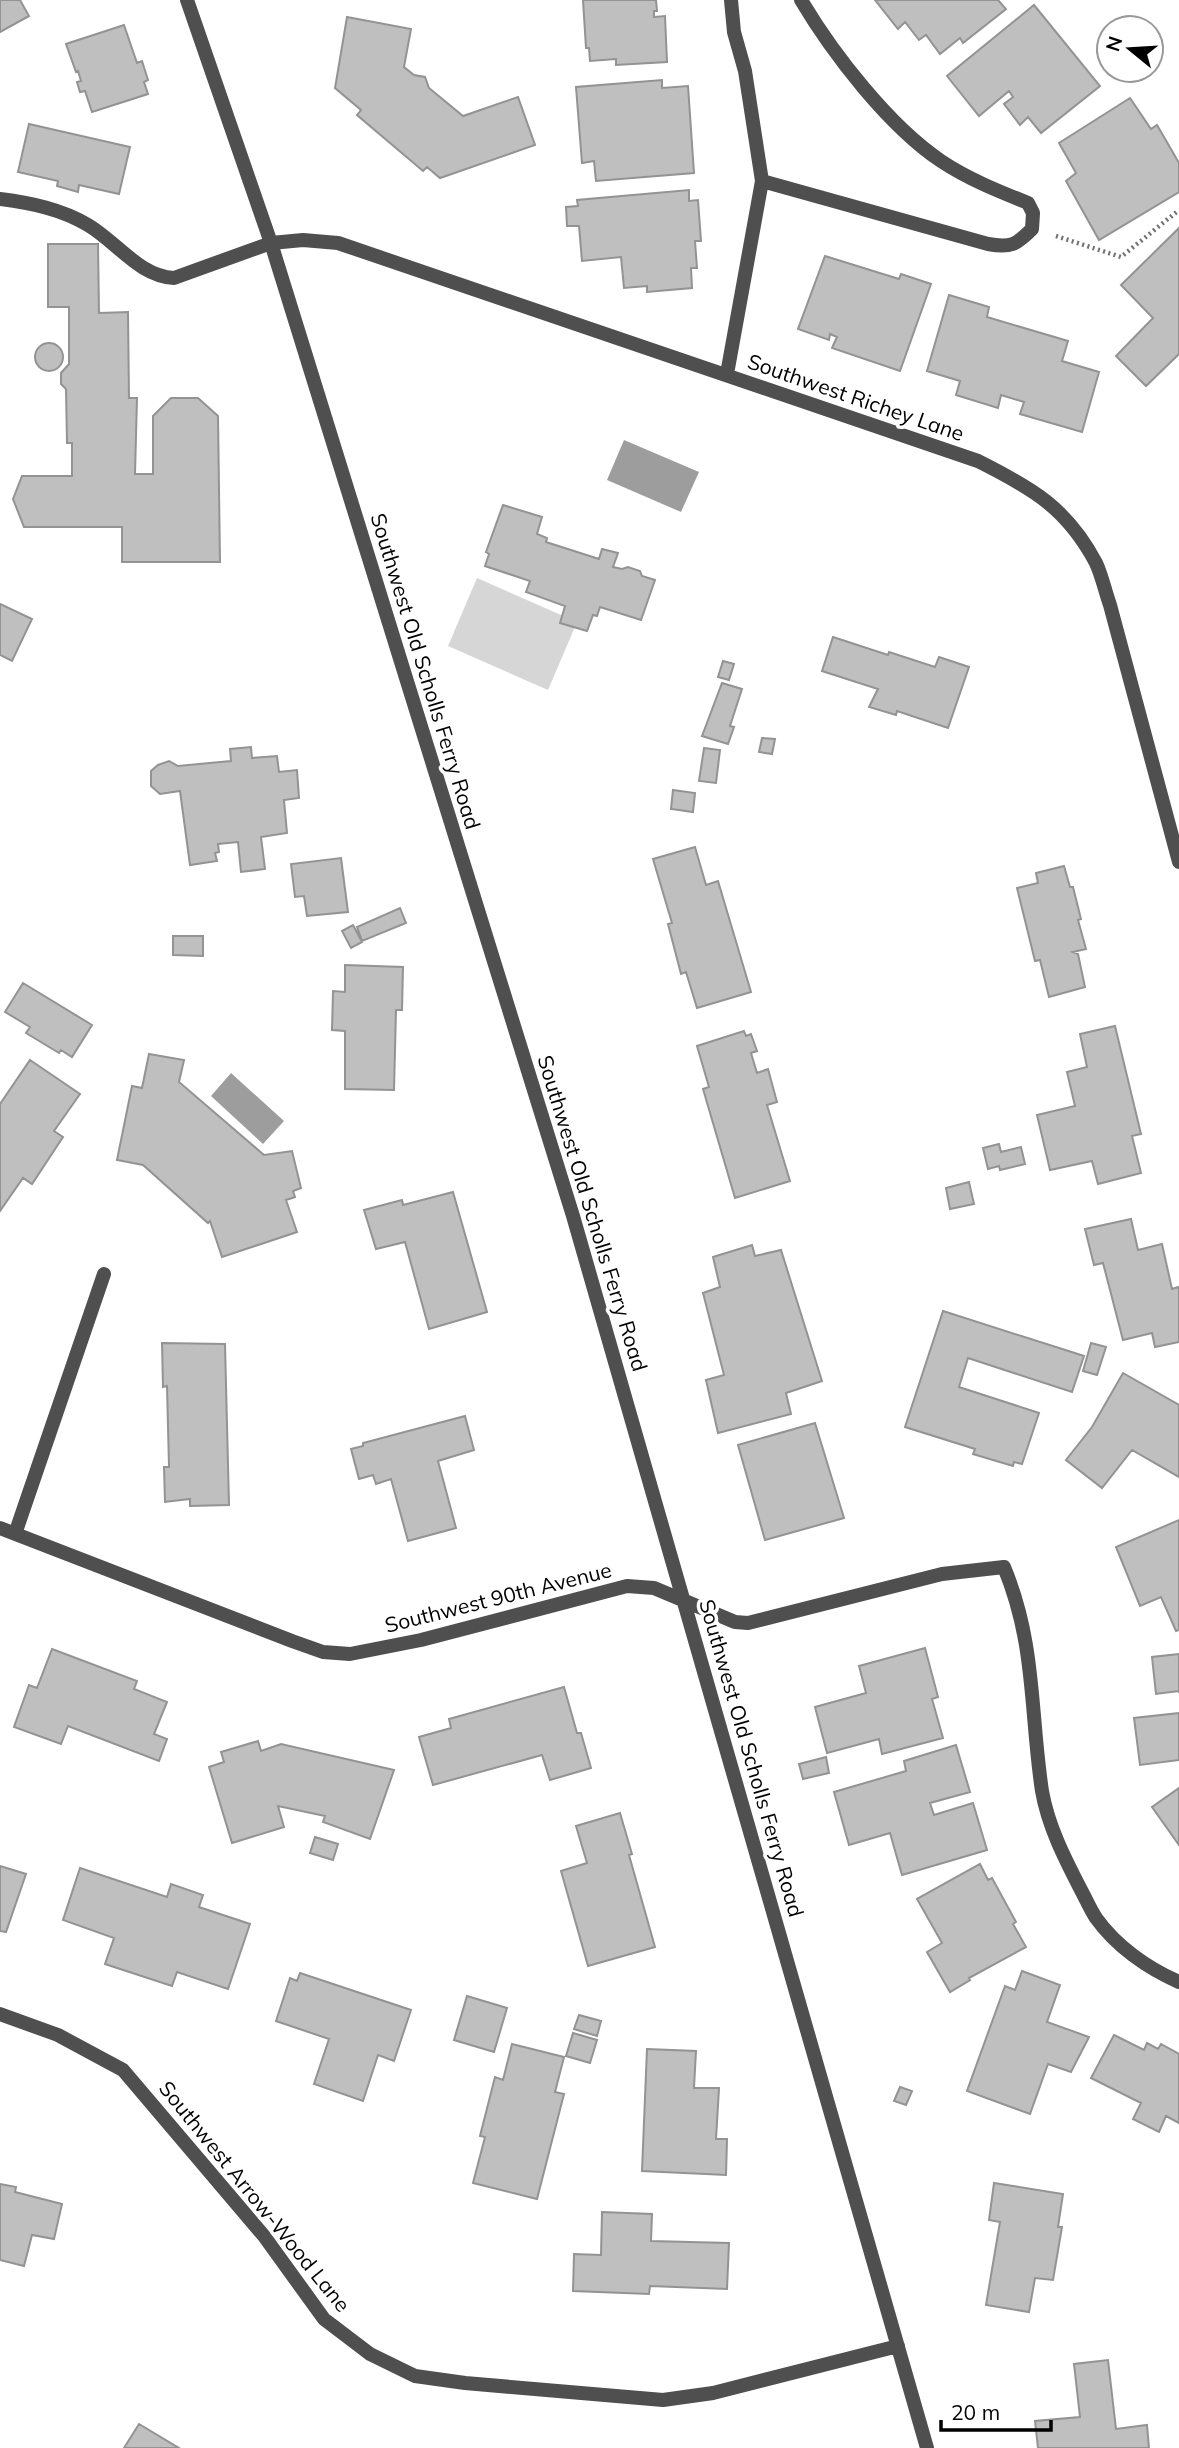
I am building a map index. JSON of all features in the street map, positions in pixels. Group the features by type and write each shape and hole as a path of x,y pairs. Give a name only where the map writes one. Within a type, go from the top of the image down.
{"street":[{"name":"Southwest Old Scholls Ferry Road","path":"187,0 271,243 569,1203 686,1601 927,2448"},
{"path":"727,374 762,181 745,71 734,32 730,0"},
{"path":"762,181 988,244 1006,247 1018,242 1032,229 1033,213 1028,203 979,182 941,161 903,130 855,75 814,22 801,0"},
{"name":"Southwest Richey Lane","path":"0,200 37,204 87,225 126,253 145,271 160,277 174,278 271,243 303,240 338,243 978,461 1015,480 1048,500 1075,529 1097,565 1179,862"},
{"path":"15,1534 104,1274"},
{"name":"Southwest 90th Avenue","path":"0,1528 323,1652 350,1654 421,1640 626,1586 654,1588 734,1622 748,1623 942,1574 1004,1567 1017,1598 1031,1667 1043,1793 1055,1837 1096,1918 1132,1955 1179,1982"},
{"name":"Southwest Arrow-Wood Lane","path":"0,2014 58,2035 123,2070 264,2236 324,2319 370,2354 415,2376 465,2383 663,2400 713,2393 898,2346"}],"path":[{"path":"1032,229 1121,257 1179,210"}],"shaded area":[{"path":"624,440 699,472 681,512 607,480"},
{"path":"477,578 577,622 548,690 448,646"},
{"path":"231,1073 284,1121 263,1144 211,1096"}],"building":[{"path":"0,0 20,0 29,16 0,32"},
{"path":"583,0 656,0 657,11 654,11 654,17 665,16 667,62 616,65 616,59 590,61 589,48 586,48"},
{"path":"875,0 998,0 1006,9 963,43 960,38 940,54 926,35 919,40 905,22 898,29"},
{"path":"1034,5 1095,80 1095,84 1100,86 1041,133 1028,117 1020,125 1004,104 1013,97 1009,91 979,116 947,76"},
{"path":"347,17 411,29 404,67 414,75 425,77 429,88 463,116 518,97 535,145 440,178 427,167 423,171 357,115 361,110 335,88"},
{"path":"124,25 137,63 142,61 148,80 144,82 148,94 92,112 85,91 80,92 77,82 81,81 66,44"},
{"path":"662,80 662,88 688,86 694,173 596,181 594,161 582,163 576,87"},
{"path":"1130,98 1151,129 1157,125 1179,163 1179,192 1099,240 1066,181 1076,173 1059,143"},
{"path":"29,124 130,147 119,194 79,185 78,192 57,186 58,181 18,172"},
{"path":"689,190 689,201 698,200 701,241 695,241 697,268 691,268 692,288 647,292 647,286 624,288 621,257 582,261 579,226 567,226 566,207 578,206 577,200"},
{"path":"1179,228 1179,354 1146,386 1116,356 1153,318 1121,285"},
{"path":"48,244 98,244 99,313 128,312 129,398 137,398 135,474 153,474 153,416 171,398 198,398 218,416 220,562 122,562 122,527 24,527 13,499 22,476 72,476 72,443 67,443 66,389 61,384 61,373 69,364 69,307 48,307"},
{"path":"825,256 899,279 901,274 931,284 900,371 832,348 837,337 830,334 829,340 798,329"},
{"path":"949,295 989,307 987,317 1068,341 1062,361 1099,372 1082,432 1020,414 1024,402 1001,395 998,408 956,395 960,381 927,371"},
{"path":"49,343 59,347 63,357 59,367 49,371 39,367 35,357 39,347"},
{"path":"503,505 542,517 537,534 547,538 546,542 599,559 602,549 618,553 613,567 628,567 655,580 641,620 600,607 597,616 593,615 587,631 560,623 565,606 526,592 530,581 485,566 489,554 486,552"},
{"path":"0,604 32,619 12,661 0,655"},
{"path":"833,637 935,667 939,657 969,667 948,728 897,711 896,715 869,707 878,689 822,671"},
{"path":"723,661 734,664 729,680 718,677"},
{"path":"722,683 742,689 730,726 734,727 728,744 702,736"},
{"path":"762,738 775,739 772,754 759,752"},
{"path":"251,747 252,758 277,756 279,772 297,770 299,798 284,800 287,833 261,837 265,869 241,872 238,842 218,844 219,852 215,853 217,861 190,865 180,791 160,794 151,786 151,771 169,761 178,766 231,761 230,749"},
{"path":"704,748 720,750 716,783 699,781"},
{"path":"673,790 695,793 693,812 671,809"},
{"path":"695,847 706,885 718,881 751,992 697,1008 686,972 681,974 668,924 672,923 653,859"},
{"path":"341,858 348,912 307,916 304,896 295,897 291,864"},
{"path":"1064,866 1070,887 1073,887 1081,919 1078,920 1086,949 1073,952 1078,954 1085,987 1049,997 1040,960 1035,961 1017,888 1038,883 1036,873"},
{"path":"400,908 406,923 362,941 357,927"},
{"path":"353,925 362,942 351,948 342,931"},
{"path":"173,936 203,936 203,956 173,955"},
{"path":"345,965 403,967 402,1010 396,1010 394,1090 345,1089 345,1031 332,1030 333,991 345,992"},
{"path":"23,983 92,1025 72,1057 61,1050 59,1053 26,1033 30,1027 5,1012"},
{"path":"1115,1026 1141,1134 1132,1136 1141,1173 1098,1184 1092,1161 1050,1170 1037,1115 1075,1106 1067,1072 1087,1067 1080,1034"},
{"path":"744,1031 746,1036 751,1034 757,1051 751,1053 757,1073 768,1069 777,1102 767,1105 790,1181 735,1198 703,1089 709,1087 697,1046"},
{"path":"149,1054 184,1060 179,1082 264,1155 292,1151 301,1188 293,1191 295,1197 286,1200 297,1232 222,1257 210,1221 208,1223 143,1165 117,1160 132,1086 142,1088"},
{"path":"30,1060 80,1094 54,1131 63,1137 32,1184 23,1178 0,1211 0,1104"},
{"path":"999,1144 1001,1152 1021,1147 1025,1164 1000,1170 999,1166 988,1169 983,1148"},
{"path":"969,1182 974,1204 950,1209 946,1188"},
{"path":"453,1192 487,1312 429,1329 405,1242 376,1249 364,1210 402,1200 403,1205"},
{"path":"1131,1219 1138,1250 1162,1244 1172,1289 1178,1287 1179,1290 1179,1342 1155,1347 1152,1333 1123,1340 1103,1263 1094,1265 1085,1229"},
{"path":"752,1245 755,1256 781,1250 822,1381 786,1393 791,1414 718,1433 706,1380 724,1375 703,1293 720,1287 713,1257"},
{"path":"943,1311 1084,1356 1072,1392 968,1358 959,1387 1039,1413 1022,1464 1014,1462 1013,1466 973,1454 975,1449 905,1427"},
{"path":"162,1343 225,1344 229,1505 190,1506 190,1499 165,1502 164,1467 169,1467 167,1386 163,1387"},
{"path":"1091,1343 1106,1347 1097,1375 1083,1371"},
{"path":"1123,1373 1179,1405 1179,1477 1132,1450 1102,1488 1066,1460 1092,1427"},
{"path":"465,1416 474,1450 438,1461 456,1528 408,1541 391,1479 376,1484 373,1475 359,1479 351,1449 363,1446 363,1443"},
{"path":"815,1423 844,1518 765,1540 738,1445"},
{"path":"1179,1520 1179,1630 1176,1631 1161,1597 1140,1606 1116,1547"},
{"path":"925,1648 938,1697 932,1699 943,1738 882,1754 879,1739 827,1753 815,1707 866,1693 859,1666"},
{"path":"52,1649 137,1681 134,1689 167,1702 154,1734 167,1739 159,1761 68,1726 61,1744 14,1727 29,1685 37,1688"},
{"path":"1179,1654 1179,1691 1156,1694 1152,1657"},
{"path":"564,1687 577,1733 581,1733 591,1768 550,1780 542,1755 433,1785 419,1737 451,1728 449,1719"},
{"path":"1179,1713 1179,1760 1140,1765 1134,1718"},
{"path":"258,1741 261,1751 281,1744 394,1770 370,1839 323,1822 325,1816 278,1806 284,1827 232,1843 209,1767 224,1762 221,1752"},
{"path":"956,1745 970,1792 930,1803 934,1815 973,1803 987,1850 902,1875 890,1833 849,1845 834,1792 906,1771 904,1761"},
{"path":"826,1757 829,1773 803,1779 799,1764"},
{"path":"1179,1788 1179,1845 1152,1807"},
{"path":"620,1813 655,1947 588,1966 561,1871 587,1863 576,1826"},
{"path":"315,1837 338,1844 333,1860 310,1853"},
{"path":"980,1864 988,1880 992,1878 1026,1947 969,1978 970,1980 950,1992 927,1952 942,1943 917,1899"},
{"path":"0,1866 26,1874 6,1932 0,1931"},
{"path":"80,1868 167,1897 171,1884 203,1895 199,1907 250,1924 228,1989 177,1972 172,1986 105,1964 114,1938 63,1920"},
{"path":"1022,1971 1060,1985 1047,2022 1089,2037 1071,2072 1048,2064 1030,2114 967,2091 1005,1986 1015,1990"},
{"path":"300,1973 411,2010 394,2061 378,2055 363,2101 314,2084 329,2039 276,2021 290,1978 297,1981"},
{"path":"467,1996 507,2008 494,2052 454,2040"},
{"path":"579,2015 601,2021 597,2036 574,2029"},
{"path":"573,2033 597,2040 590,2063 566,2056"},
{"path":"1114,2035 1144,2050 1147,2043 1158,2049 1161,2044 1179,2054 1179,2123 1166,2116 1159,2132 1133,2119 1141,2103 1091,2078"},
{"path":"512,2044 564,2057 555,2092 564,2094 537,2199 473,2183 485,2137 480,2136 495,2077 503,2080"},
{"path":"647,2049 696,2051 694,2088 719,2088 716,2139 727,2139 726,2175 642,2171"},
{"path":"900,2087 912,2091 906,2105 894,2101"},
{"path":"994,2183 1063,2194 1058,2227 1062,2227 1053,2280 1035,2278 1029,2312 986,2305 1000,2222 989,2220"},
{"path":"0,2184 16,2187 15,2192 62,2204 54,2239 32,2235 24,2266 0,2260"},
{"path":"602,2212 652,2214 651,2241 729,2243 727,2289 650,2286 649,2294 573,2291 574,2254 601,2255"},
{"path":"1108,2360 1116,2429 1147,2425 1149,2448 1038,2448 1035,2421 1080,2417 1074,2364"},
{"path":"139,2424 179,2448 124,2448"}]}
